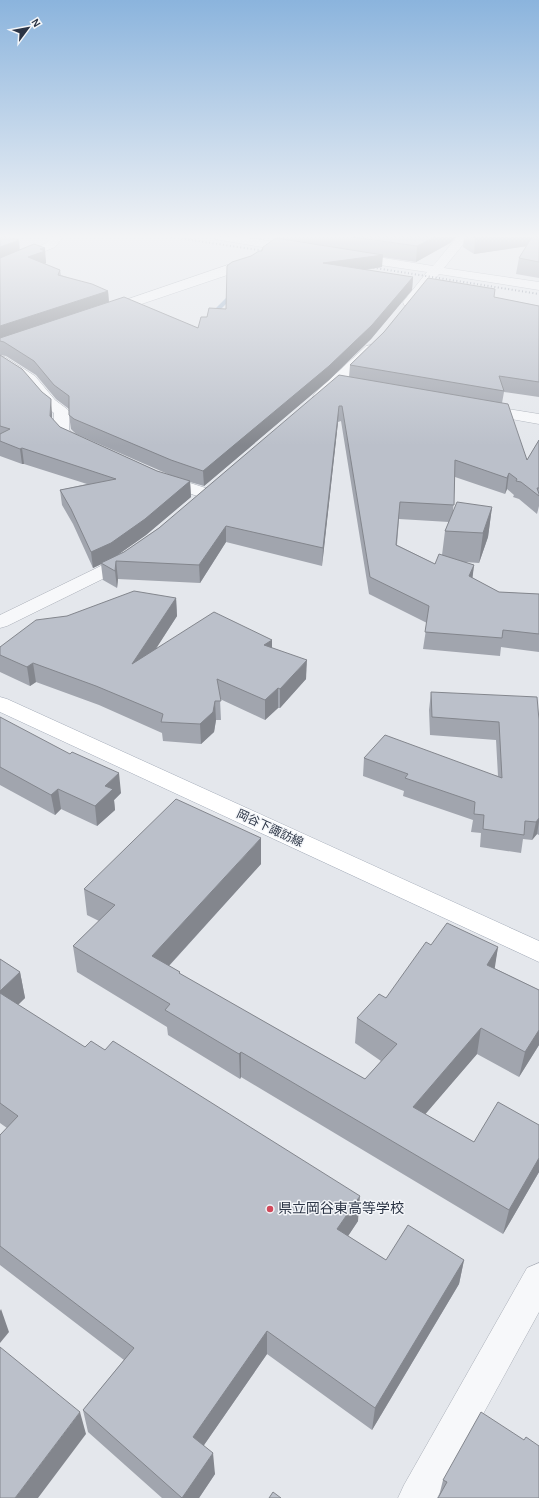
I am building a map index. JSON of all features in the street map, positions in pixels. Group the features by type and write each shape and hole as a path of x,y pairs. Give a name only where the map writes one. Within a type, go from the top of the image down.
{"main road":[{"name":"岡谷下諏訪線","path":"0,704 539,952"}],"street":[{"path":"97,315 121,307"},
{"path":"401,312 405,307"},
{"path":"311,404 343,386 382,337"},
{"path":"0,360 30,379 50,403 62,412 61,431 69,438 96,450"},
{"path":"468,407 539,419"},
{"path":"151,475 206,494"},
{"path":"0,622 119,564 142,548"},
{"path":"417,1498 537,1288"}],"building":[{"path":"0,307 59,307 0,326"},
{"path":"94,307 148,307 198,328 201,317 207,317 209,308 226,309 226,307 387,307 372,325 329,366 203,471 171,460 74,419 69,415 69,396 54,385 34,361 0,341 0,338"},
{"path":"404,307 539,307 539,382 499,376 504,391 350,365 384,332"},
{"path":"0,355 22,369 42,392 51,399 50,416 60,427 157,471 190,481 145,519 111,543 91,552 71,509 60,490 116,479 22,448 20,449 0,441 0,434 10,429 0,426"},
{"path":"339,375 508,404 527,460 539,440 539,488 537,488 539,496 521,482 516,481 517,479 509,473 507,478 455,460 454,505 400,502 396,545 435,564 439,554 474,565 469,576 499,592 539,594 539,634 503,630 502,638 425,632 429,606 370,577 342,406 339,406 323,548 226,526 199,565 116,561 115,571 101,563 124,552 159,528"},
{"path":"457,502 492,507 483,533 445,531"},
{"path":"134,591 176,598 132,664 214,612 272,640 264,645 307,660 280,689 278,688 265,700 217,679 221,701 215,701 213,712 200,724 161,722 163,714 96,686 33,663 27,667 0,655 0,647 36,620 67,616"},
{"path":"431,692 537,697 539,720 539,818 536,822 525,821 524,835 483,829 484,815 474,814 475,802 405,778 408,774 364,758 385,735 502,778 499,722 432,717"},
{"path":"0,717 70,754 72,752 119,773 105,786 113,789 95,806 58,789 51,795 0,767"},
{"path":"176,799 261,838 152,956 180,972 179,973 365,1079 397,1044 357,1018 379,994 386,998 426,942 431,945 447,923 498,947 487,965 539,990 539,1030 525,1052 481,1028 413,1107 474,1142 498,1102 539,1125 539,1158 509,1210 241,1052 239,1054 165,1010 170,1004 73,946 115,905 84,889"},
{"path":"0,959 20,972 0,991"},
{"path":"0,993 85,1047 91,1041 105,1050 113,1041 360,1196 337,1229 386,1260 408,1225 464,1260 375,1408 267,1331 193,1437 213,1453 182,1498 83,1410 134,1348 0,1246 0,1135 18,1116 0,1103"},
{"path":"0,1347 80,1412 15,1498 0,1498"},
{"path":"481,1412 524,1440 526,1437 539,1446 539,1498 438,1498 447,1482 443,1480"},
{"path":"273,1492 281,1498 269,1498"}],"waterway":[{"path":"210,317 220,307"}],"place":[{"name":"県立岡谷東高等学校","path":"270,1209"}]}
